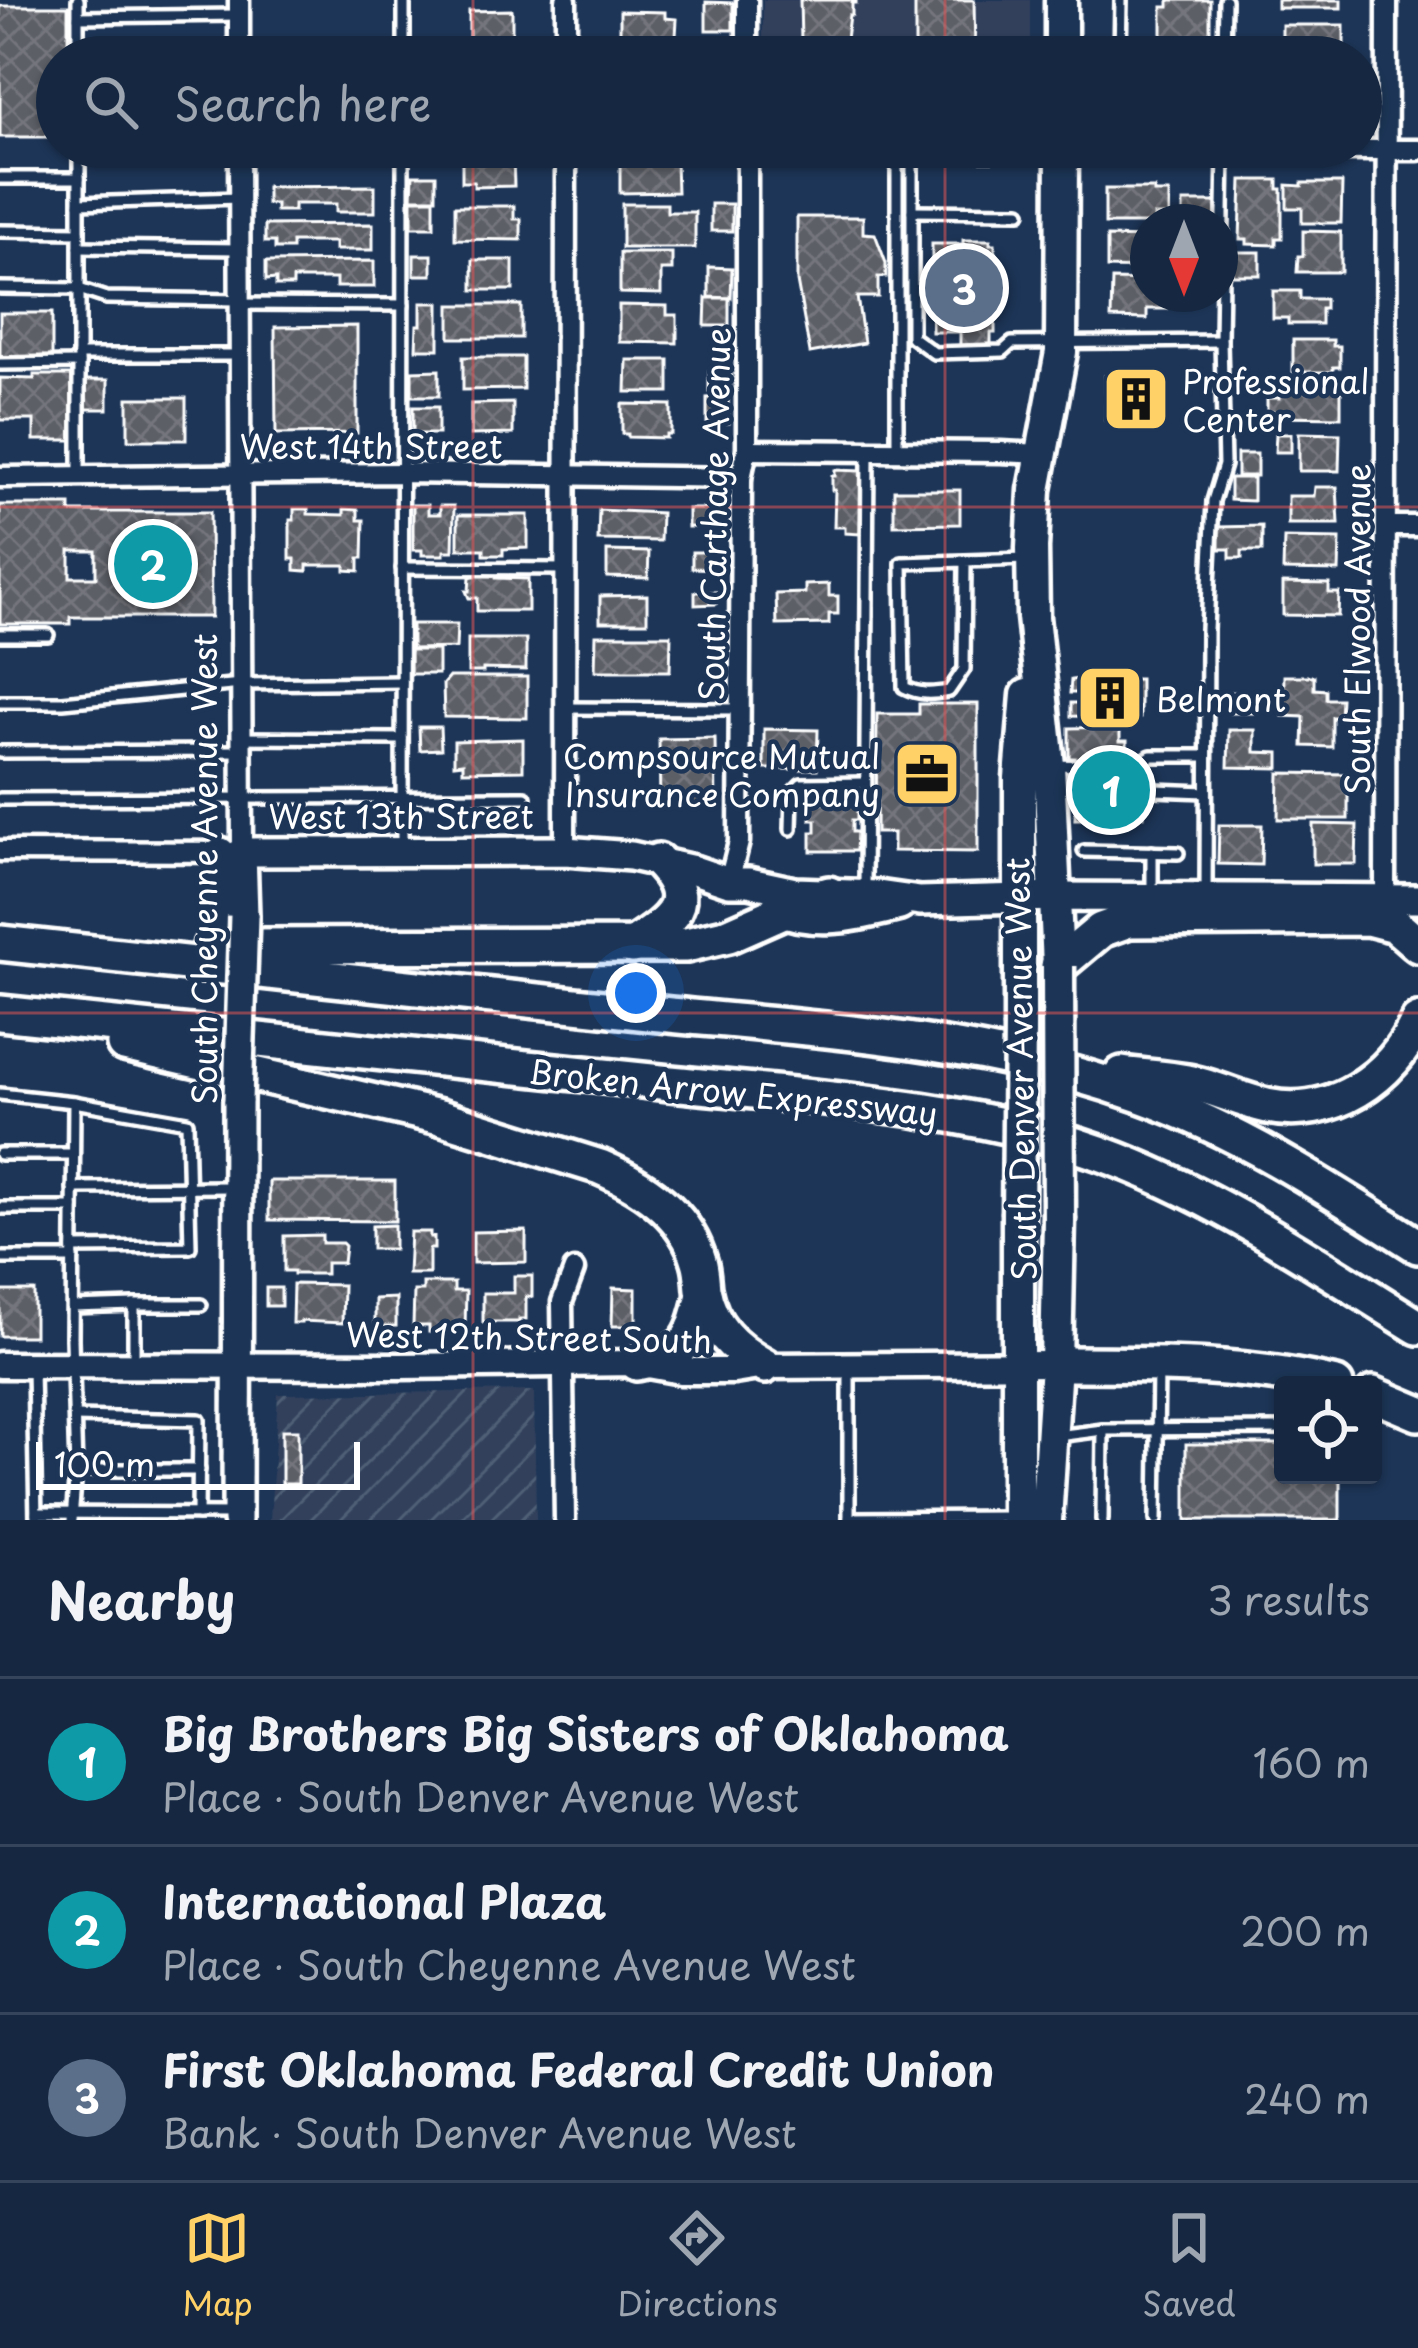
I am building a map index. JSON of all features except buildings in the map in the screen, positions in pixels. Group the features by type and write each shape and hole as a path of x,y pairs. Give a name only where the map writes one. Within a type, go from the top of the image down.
{"highway":[{"path":"632,946 672,918 677,907 676,885 658,861"},
{"path":"0,941 285,947 686,945 830,894"},
{"path":"1058,966 1101,930 1130,920 1368,918 1394,925 1418,945"},
{"name":"Broken Arrow Expressway","path":"0,941 837,1032 946,1045 1042,1064 1142,1096 1214,1126 1309,1176 1418,1246"},
{"path":"0,1014 392,1105 624,1177 665,1205 683,1229 699,1259 704,1295 723,1336 765,1366"},
{"name":"Broken Arrow Expressway","path":"0,1014 796,1096 999,1124 1095,1151 1184,1188 1267,1232 1418,1327"},
{"path":"1042,1064 1189,1082 1268,1106 1308,1107 1345,1096 1378,1076 1404,1047 1418,1022"},
{"path":"637,1363 671,1356 683,1346 698,1320 704,1295"},
{"path":"1056,1364 1158,1364 1298,1376"},
{"path":"1382,1398 1418,1413"}],"main road":[{"path":"1061,0 1061,36"},
{"name":"South Denver Avenue West","path":"1027,1519 1051,1437 1056,1364 1058,966 1049,765 1033,617 1032,559 1033,507 1061,340 1062,168"},
{"name":"South Denver Avenue West","path":"1027,1519 1017,1363 1021,778 1033,617"},
{"name":"West 13th Street","path":"231,852 565,851 658,861 729,882"},
{"name":"South Cheyenne Avenue West","path":"231,852 238,1100 237,1517"},
{"path":"729,882 920,901 1418,899"},
{"path":"729,882 756,901 805,919 840,919 920,901"}],"street":[{"path":"566,0 566,36"},
{"path":"747,0 747,36"},
{"name":"South Elwood Avenue","path":"1384,898 1387,0"},
{"path":"1382,150 1418,150"},
{"name":"South Cheyenne Avenue West","path":"231,852 242,799 239,168"},
{"path":"565,851 566,168"},
{"name":"South Carthage Avenue","path":"729,882 739,842 747,168"},
{"path":"747,451 1041,454"},
{"name":"West 14th Street","path":"0,476 403,473 741,478"},
{"path":"1386,526 1418,526"},
{"name":"West 13th Street","path":"0,851 231,852"},
{"path":"565,1520 562,1302 574,1270"},
{"name":"West 12th Street South","path":"0,1365 637,1363 680,1371 734,1371 849,1364 1056,1364"}],"lane":[{"path":"78,0 78,36"},
{"path":"404,0 404,36"},
{"path":"1120,0 1120,36"},
{"path":"1224,36 1225,0"},
{"path":"78,17 239,8"},
{"path":"79,168 79,476"},
{"path":"402,851 404,168"},
{"path":"897,451 904,168"},
{"path":"906,168 912,211 912,337 934,353 1003,351 1012,343 1061,340 1221,341"},
{"path":"1206,898 1207,628 1213,502 1224,465 1224,168"},
{"path":"0,178 79,178"},
{"path":"79,203 239,198"},
{"path":"912,211 1020,212"},
{"path":"0,231 79,232"},
{"path":"79,247 239,249"},
{"path":"0,288 79,289 106,298 403,305"},
{"path":"0,364 238,355"},
{"path":"865,895 868,451"},
{"path":"964,561 964,669 949,692 914,692 904,687 902,563 964,561 1032,559"},
{"path":"402,568 566,568"},
{"path":"0,635 48,635"},
{"path":"0,702 63,701 241,684 402,682"},
{"path":"565,708 740,709"},
{"path":"0,752 402,739"},
{"path":"1110,766 1138,765 1151,757 1206,756"},
{"path":"1049,765 1090,766"},
{"path":"791,829 792,793 801,784 866,783"},
{"path":"1154,790 1206,792"},
{"path":"0,799 525,797"},
{"path":"1084,851 1178,853"},
{"path":"1152,852 1152,898"},
{"path":"0,1094 187,1122 190,1247 0,1258"},
{"path":"72,1517 76,1470 74,1102"},
{"path":"0,1154 74,1154"},
{"path":"73,1188 237,1187"},
{"path":"0,1208 73,1208"},
{"path":"134,1305 134,1366"},
{"path":"73,1307 201,1305"},
{"path":"849,1364 849,1519 1027,1519"},
{"path":"1156,1520 1158,1364"},
{"path":"33,1366 36,1517 237,1517"},
{"path":"75,1417 199,1420 198,1514"},
{"path":"1051,1437 1103,1430 1274,1429"},
{"path":"1102,1520 1103,1430"},
{"path":"76,1470 199,1470"}],"shaded area":[{"path":"763,0 1030,0 1030,36 763,36"},
{"path":"534,1391 536,1520 270,1520 278,1394"}],"place":[{"name":"First Oklahoma Federal Credit Union","path":"964,288"},
{"name":"Professional Center","path":"1136,399"},
{"name":"International Plaza","path":"153,564"},
{"name":"Belmont","path":"1110,698"},
{"name":"Compsource Mutual Insurance Company","path":"927,774"},
{"name":"Big Brothers Big Sisters of Oklahoma","path":"1111,790"}]}
